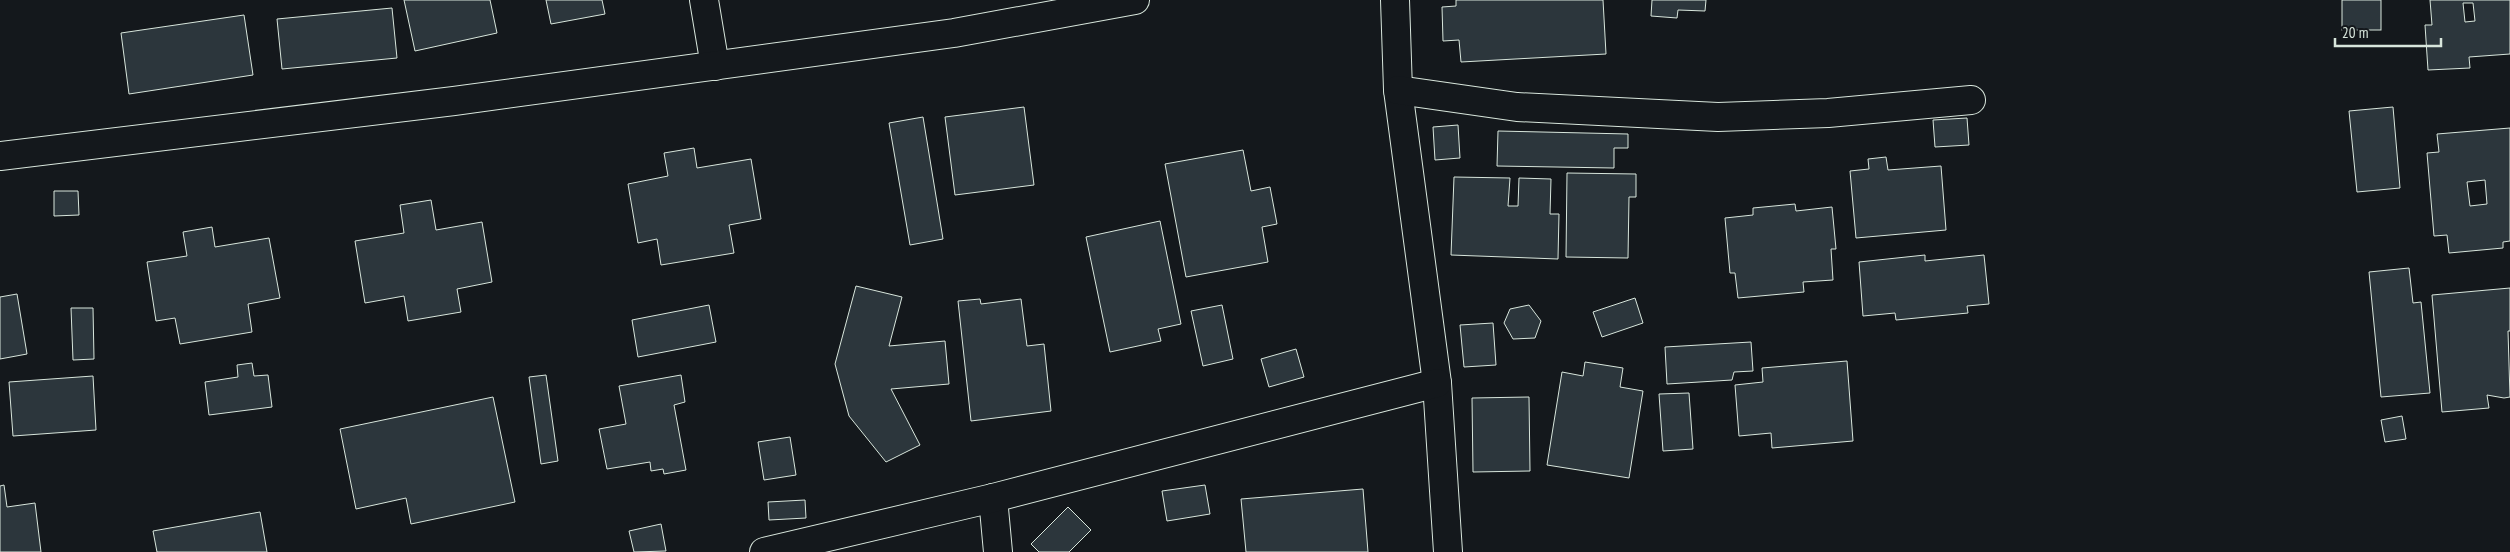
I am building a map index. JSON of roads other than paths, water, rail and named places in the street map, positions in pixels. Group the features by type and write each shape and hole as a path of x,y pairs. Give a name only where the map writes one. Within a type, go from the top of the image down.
{"street":[{"path":"704,0 714,66"},
{"path":"0,156 444,102 714,66 954,33 1135,0"},
{"path":"1394,0 1398,90 1437,383 1448,552"},
{"path":"1398,90 1517,106 1718,117 1828,113 1971,100"},
{"path":"764,552 993,498 1437,383"},
{"path":"993,498 998,552"}]}
